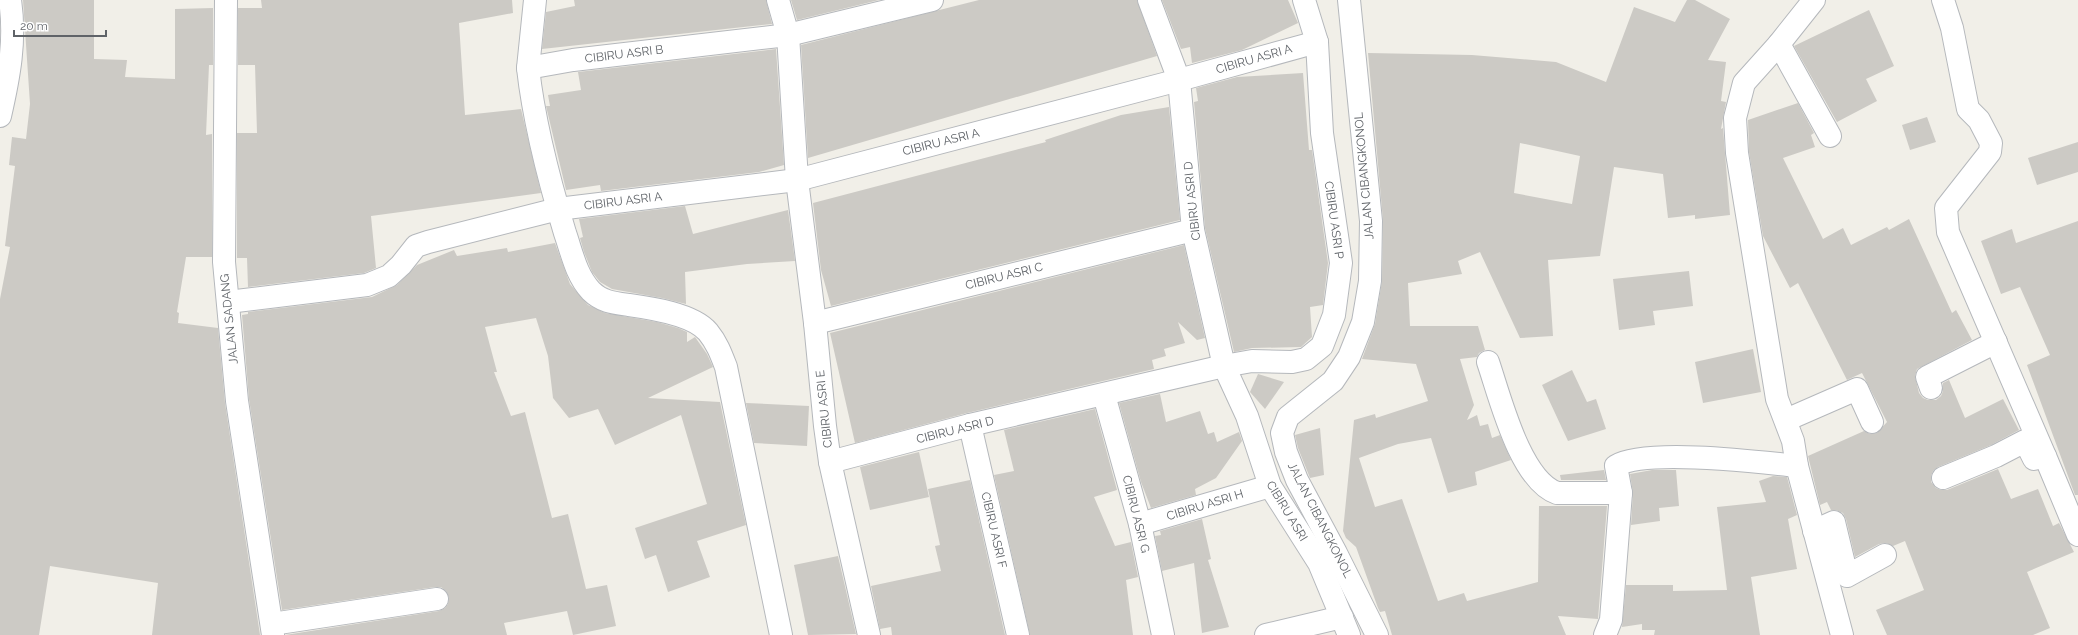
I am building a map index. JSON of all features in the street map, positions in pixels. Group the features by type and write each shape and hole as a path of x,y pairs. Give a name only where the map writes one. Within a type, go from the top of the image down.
{"street":[{"path":"0,116 13,23 10,0"},
{"name":"JALAN SADANG","path":"226,0 224,262 237,401 272,629"},
{"path":"535,0 528,68 532,100 558,209 577,271 591,291 606,302 665,311 689,320 707,331 719,348 726,367 781,635"},
{"path":"778,0 788,35 797,180"},
{"name":"CIBIRU ASRI B","path":"528,68 573,60 788,35 932,0"},
{"name":"CIBIRU ASRI D","path":"830,462 970,425 1224,366 1193,230 1179,80 1149,0"},
{"name":"CIBIRU ASRI P","path":"1224,366 1252,361 1292,362 1306,359 1322,346 1334,315 1341,263 1322,133 1317,42 1304,0"},
{"name":"JALAN CIBANGKONOL","path":"1349,0 1370,221 1370,281 1363,322 1349,357 1333,381 1288,417 1282,432 1286,452 1298,480 1377,635"},
{"path":"1814,0 1779,44 1744,83 1735,118 1737,153 1777,399 1793,441 1797,466 1842,635"},
{"path":"1943,0 1952,28 1968,109 1979,120 1991,143 1990,152 1946,208 1948,232 2078,536"},
{"name":"CIBIRU ASRI A","path":"228,302 367,285 389,276 401,265 416,246 558,209 797,180 1179,80 1317,42"},
{"path":"1779,44 1830,136"},
{"name":"CIBIRU ASRI E","path":"797,180 815,323 830,462 869,635"},
{"name":"CIBIRU ASRI C","path":"815,323 1193,230"},
{"path":"1931,388 1927,377 1996,342"},
{"path":"1488,362 1520,455 1549,490 1557,493 1621,493"},
{"name":"CIBIRU ASRI","path":"1224,366 1247,416 1270,486 1319,563 1345,626"},
{"path":"1786,420 1857,389 1872,422"},
{"name":"CIBIRU ASRI G","path":"1104,395 1140,524 1163,635"},
{"name":"CIBIRU ASRI F","path":"970,425 1018,635"},
{"path":"1943,478 1996,456 2025,440 2034,459 2045,456"},
{"path":"1605,635 1611,620 1621,493 1616,466 1629,462 1678,458 1732,460 1797,466"},
{"name":"CIBIRU ASRI H","path":"1140,524 1270,486"},
{"path":"1814,531 1834,522 1847,576 1885,555"},
{"path":"272,629 437,599"},
{"path":"1266,635 1345,626"}],"building":[{"path":"23,0 94,0 94,59 127,60 125,77 175,79 175,9 213,8 213,65 209,65 206,135 212,134 212,257 186,257 177,312 179,313 178,323 218,328 225,403 260,635 152,635 158,583 50,566 39,635 0,635 0,299 10,247 5,246 15,166 9,165 12,137 26,139 30,104"},
{"path":"261,0 512,0 513,13 459,23 465,115 521,109 541,193 371,216 376,268 364,273 248,287 247,258 237,258 237,133 257,133 255,65 238,65 238,8 262,8"},
{"path":"574,0 766,0 772,24 542,49 546,12 575,6"},
{"path":"791,0 879,0 797,20"},
{"path":"979,0 1137,0 1157,56 808,158 801,45"},
{"path":"1162,0 1288,0 1298,23 1242,50 1192,63 1190,47 1181,49"},
{"path":"1687,0 1695,0 1730,19 1708,60 1726,62 1721,101 1726,102 1721,129 1723,128 1730,215 1695,219 1695,215 1668,218 1663,174 1614,167 1600,256 1548,260 1553,336 1520,338 1480,252 1458,261 1462,274 1408,283 1410,326 1478,326 1485,350 1479,353 1477,357 1460,359 1474,405 1467,420 1477,415 1480,426 1488,424 1492,438 1500,435 1511,460 1475,472 1477,485 1448,493 1431,438 1398,444 1359,458 1375,507 1402,499 1438,601 1464,593 1467,601 1538,582 1539,506 1607,506 1598,619 1558,616 1566,635 1392,635 1385,611 1380,612 1378,608 1356,547 1346,538 1343,531 1354,420 1375,414 1376,418 1428,401 1416,364 1362,359 1375,324 1382,281 1383,220 1368,53 1472,55 1556,62 1606,82 1634,7 1675,22","holes":["1520,143 1580,156 1572,204 1514,193"]},
{"path":"1869,10 1894,66 1866,79 1877,101 1837,122 1794,46"},
{"path":"776,49 784,165 759,172 601,191 600,185 566,190 546,106 550,106 548,95 581,90 578,72"},
{"path":"1303,73 1309,150 1312,150 1328,263 1323,305 1310,307 1312,337 1301,347 1252,348 1234,352 1205,228 1194,102 1198,101 1196,88 1237,77"},
{"path":"1798,103 1814,133 1811,135 1815,147 1783,158 1823,239 1843,228 1851,245 1887,227 1889,230 1909,219 1952,313 1956,310 1972,340 1917,369 1915,376 1919,393 1923,398 1928,400 1936,400 1941,396 1943,391 1943,383 1949,380 1965,418 2003,399 2019,430 1991,445 1938,467 1933,471 1931,482 1936,488 1947,490 1998,469 2011,499 2038,489 2053,526 2059,523 2074,552 2027,572 2050,628 2033,635 1887,635 1876,610 1924,590 1905,541 1893,546 1886,543 1879,544 1855,557 1846,519 1843,513 1836,510 1831,510 1827,502 1820,505 1808,456 1864,431 1870,434 1877,433 1887,422 1862,373 1847,380 1798,283 1790,288 1763,236 1749,152 1748,120"},
{"path":"1169,107 1180,220 831,306 821,270 813,203 1046,142 1045,140 1121,115"},
{"path":"1927,117 1936,142 1910,150 1902,125"},
{"path":"2078,142 2078,172 2037,185 2028,158"},
{"path":"685,206 693,234 788,210 795,261 747,264 685,272 686,304 612,289 600,282 592,272 580,238 583,237 579,219"},
{"path":"2078,221 2078,495 2075,495 2027,365 2050,355 2020,287 2001,294 1981,241 2012,229 2016,243"},
{"path":"555,243 570,284 588,305 605,313 657,322 678,328 687,332 687,342 695,337 707,354 713,367 648,398 720,402 746,525 697,541 710,577 668,592 656,555 645,559 635,528 707,504 681,415 615,445 598,409 569,418 553,398 548,356 536,318 485,327 497,372 494,372 511,416 525,412 552,518 568,514 586,589 607,585 616,626 573,635 567,611 504,623 507,635 285,635 439,611 445,608 448,604 449,598 446,591 441,587 435,587 282,610 249,399 242,315 248,314 248,312 372,297 397,285 417,265 454,250 457,256 507,248 508,252"},
{"path":"1184,245 1205,338 1197,340 1178,322 1185,343 1164,349 1166,356 1152,360 1154,369 967,413 855,443 830,333"},
{"path":"1689,271 1693,306 1653,311 1655,325 1619,330 1613,279"},
{"path":"1753,349 1761,392 1703,403 1695,362"},
{"path":"1572,370 1587,402 1596,399 1606,429 1568,441 1542,385"},
{"path":"1258,374 1284,382 1265,409 1250,392"},
{"path":"1160,394 1166,422 1200,411 1208,434 1214,432 1217,442 1239,432 1242,441 1216,478 1195,489 1196,495 1151,508 1141,482 1119,403"},
{"path":"746,403 809,406 807,446 754,443"},
{"path":"1095,409 1117,490 1094,497 1115,546 1131,542 1138,577 1126,580 1133,635 1030,635 994,475 1014,471 1004,430"},
{"path":"1320,428 1324,475 1310,478 1298,448 1295,435"},
{"path":"919,452 929,497 870,510 860,467"},
{"path":"1604,470 1606,480 1561,480 1560,475"},
{"path":"1652,470 1676,470 1679,506 1659,508 1660,521 1631,525 1633,493 1630,474"},
{"path":"1773,476 1787,477 1797,515 1788,519 1797,569 1751,577 1760,635 1654,635 1655,630 1642,630 1642,624 1622,627 1626,585 1673,585 1673,591 1727,590 1717,507 1766,502 1759,481"},
{"path":"970,480 1005,635 892,635 891,627 880,629 871,586 941,571 935,546 940,545 928,489"},
{"path":"1202,519 1211,559 1208,560 1229,627 1202,633 1194,563 1162,571 1155,536 1161,535 1160,531"},
{"path":"838,556 856,634 808,635 794,565"}]}
